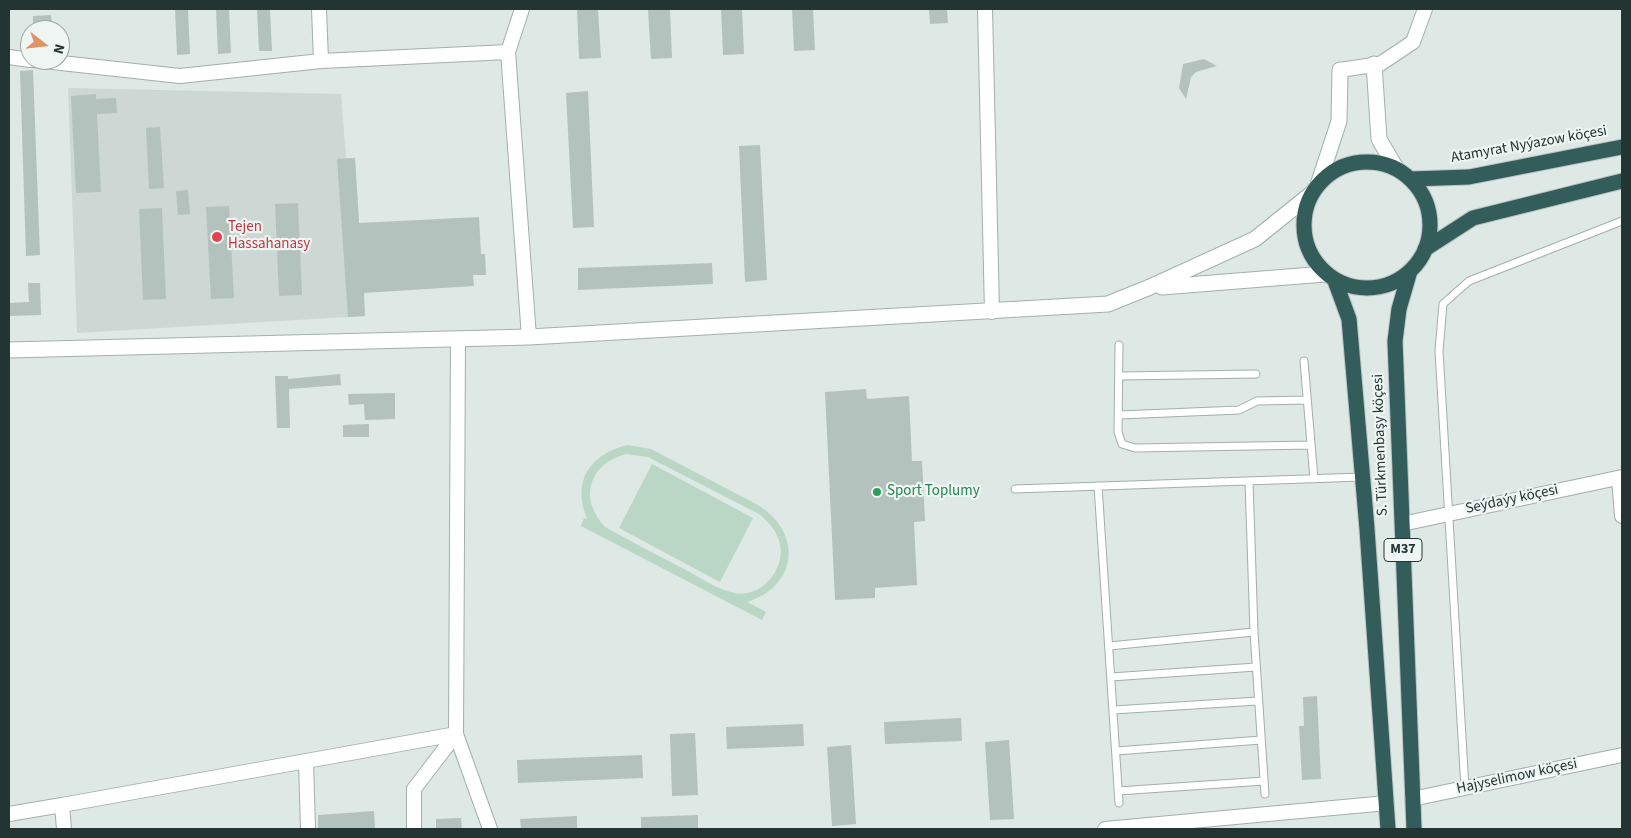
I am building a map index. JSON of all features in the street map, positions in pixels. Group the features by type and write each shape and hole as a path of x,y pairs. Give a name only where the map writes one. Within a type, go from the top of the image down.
{"highway":[{"name":"Atamyrat Nyýazow köçesi","path":"1411,179 1469,177 1622,147"},
{"path":"1357,161 1377,162 1396,168 1411,179 1422,194 1429,212 1430,231 1425,249 1410,271 1393,283 1374,288 1354,288 1330,277 1308,251 1303,222 1314,189 1322,178 1339,167 1357,161"},
{"path":"1425,249 1473,218 1622,181"},
{"name":"S. Türkmenbaşy köçesi","path":"1410,271 1399,309 1395,341 1414,829"},
{"name":"S. Türkmenbaşy köçesi","path":"1330,277 1349,319 1388,829"}],"street":[{"path":"319,9 321,61"},
{"path":"522,9 508,52 529,337"},
{"path":"985,9 992,312"},
{"path":"9,350 458,340 992,312 1108,304 1255,239 1314,189 1338,121 1340,70 1380,64 1413,42 1425,9"},
{"path":"70,64 180,76 321,61 508,52"},
{"path":"1374,64 1378,140 1396,168"},
{"path":"1150,287 1330,277"},
{"path":"458,340 456,734 490,829"},
{"path":"1621,478 1622,516"},
{"name":"Seýdaýy köçesi","path":"1402,524 1621,478"},
{"path":"9,814 456,734"},
{"path":"414,829 414,789 456,734"},
{"name":"Hajyselimow köçesi","path":"1412,799 1622,755"},
{"path":"306,761 308,829"},
{"path":"1105,829 1387,803"},
{"path":"62,805 64,829"}],"lane":[{"path":"1465,788 1439,351 1443,304 1469,281 1622,221"},
{"path":"1120,345 1118,432 1122,444 1135,448 1311,446"},
{"path":"1304,361 1314,479"},
{"path":"1119,376 1256,374"},
{"path":"1119,415 1239,410 1257,401 1307,400"},
{"path":"1015,489 1362,477"},
{"path":"1249,481 1254,632 1265,794"},
{"path":"1098,486 1119,803"},
{"path":"1109,646 1254,632"},
{"path":"1111,677 1256,667"},
{"path":"1113,710 1258,702"},
{"path":"1116,751 1261,740"},
{"path":"1118,791 1264,781"}],"shaded area":[{"name":"Tejen Hassahanasy","path":"68,88 341,94 346,158 355,158 365,316 77,333"}],"green space":[{"path":"627,445 651,449 758,505 773,517 782,530 788,544 788,558 785,572 777,584 764,594 747,602 766,612 762,620 581,526 584,518 587,519 582,493 583,482 587,472 603,455","holes":["626,454 648,457 759,514 773,529 781,546 780,560 774,574 764,586 743,594 722,589 605,527 597,516 590,494 596,474 613,459"]},
{"path":"652,464 753,518 720,582 619,528"}],"building":[{"path":"175,9 188,9 190,54 177,55"},
{"path":"216,9 229,9 231,53 218,54"},
{"path":"257,9 270,9 272,51 259,51"},
{"path":"577,9 598,9 601,58 579,59"},
{"path":"648,9 670,9 672,58 651,59"},
{"path":"721,9 742,9 744,54 723,55"},
{"path":"792,9 813,9 815,50 794,51"},
{"path":"929,9 947,9 948,23 930,24"},
{"path":"51,15 51,20 33,20 33,16"},
{"path":"1204,59 1217,66 1196,72 1191,77 1186,99 1179,88 1183,64"},
{"path":"33,70 40,255 26,256 20,71"},
{"path":"588,91 594,227 573,228 566,93"},
{"path":"96,94 96,99 116,98 117,113 97,114 101,192 76,193 71,96"},
{"path":"160,127 164,188 149,189 146,128"},
{"path":"760,145 767,280 745,282 739,146"},
{"path":"355,158 359,223 479,217 481,254 485,254 486,275 473,275 474,286 364,293 365,316 348,317 337,159"},
{"path":"188,190 190,214 178,215 176,191"},
{"path":"298,203 302,295 279,296 275,204"},
{"path":"229,206 234,298 211,299 206,207"},
{"path":"162,208 166,299 143,300 139,209"},
{"path":"712,263 713,284 578,290 578,268"},
{"path":"28,283 40,283 41,315 9,316 9,303 29,302"},
{"path":"340,374 341,385 289,389 290,428 277,428 275,376 288,376 288,379"},
{"name":"Sport Toplumy","path":"866,389 867,399 909,396 912,461 922,461 925,521 914,522 917,585 875,588 875,598 835,600 825,392"},
{"path":"395,393 395,419 365,420 364,404 349,405 348,394"},
{"path":"369,424 369,437 343,437 343,425"},
{"path":"1317,696 1321,779 1302,780 1299,726 1304,726 1303,697"},
{"path":"961,718 962,741 885,744 884,722"},
{"path":"803,724 804,746 727,749 726,727"},
{"path":"695,733 698,795 672,796 670,734"},
{"path":"1009,740 1014,819 990,820 985,742"},
{"path":"851,745 856,824 832,826 827,747"},
{"path":"642,755 643,778 518,783 517,760"},
{"path":"374,811 375,829 318,829 318,815"},
{"path":"698,815 698,829 641,829 641,817"},
{"path":"577,816 577,829 521,829 520,819"},
{"path":"461,818 462,829 436,829 436,819"}],"place":[{"name":"Tejen Hassahanasy","path":"217,237"},
{"name":"Sport Toplumy","path":"877,492"}]}
